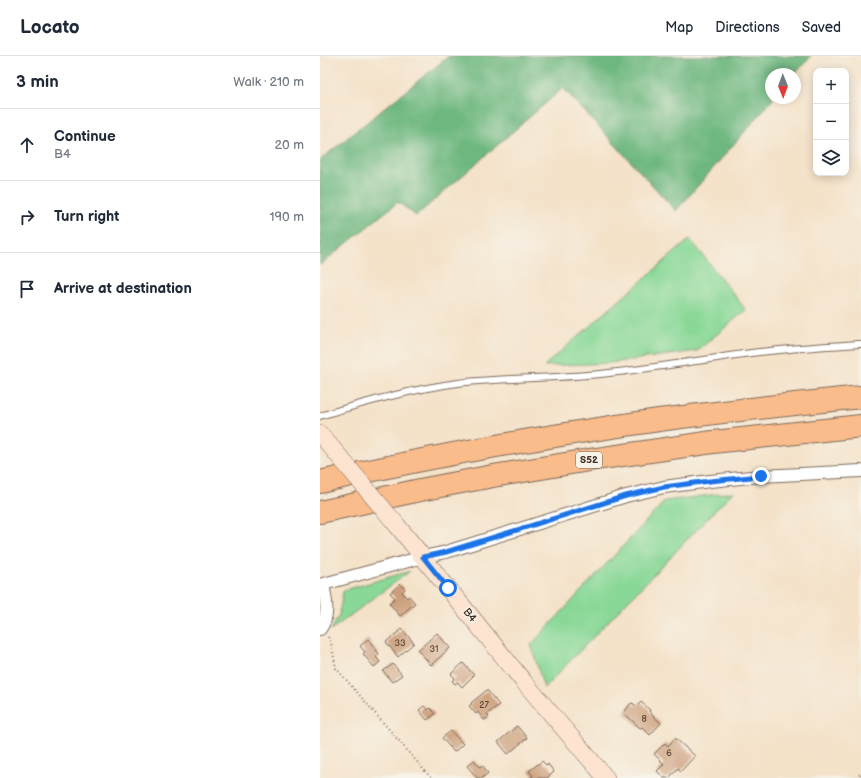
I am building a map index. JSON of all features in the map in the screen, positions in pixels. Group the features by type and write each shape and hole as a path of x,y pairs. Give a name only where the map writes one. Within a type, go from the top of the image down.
{"highway":[{"path":"320,482 448,455 567,434 668,419 861,397"},
{"name":"S52","path":"320,512 420,490 589,460 713,442 861,426"}],"street":[{"name":"B4","path":"320,434 396,524 524,682 606,778"},
{"path":"321,628 325,620 326,612 326,600 322,585 446,552 626,496 664,487 710,481 861,471"}],"lane":[{"path":"320,416 416,390 458,384 512,379 607,374 717,357 813,347 861,344"}],"path":[{"path":"321,628 331,643 336,668 431,778"},
{"path":"857,778 861,773"}],"green space":[{"path":"449,56 811,56 800,68 765,68 765,104 769,104 676,211 563,88 416,216 398,202 320,265 320,160"},
{"path":"690,239 746,310 697,351 609,363 544,366"},
{"path":"733,492 544,688 531,645 665,501"},
{"path":"410,571 331,630 339,615 343,592 345,590"}],"building":[{"path":"400,584 405,589 402,592 407,598 409,596 415,603 400,616 389,603 395,598 390,593"},
{"path":"402,629 414,643 398,657 386,642"},
{"path":"437,633 450,648 431,665 418,650"},
{"path":"368,639 379,654 376,657 380,662 374,667 363,654 365,652 360,646"},
{"path":"463,663 474,675 462,687 458,682 455,684 452,681 455,678 451,674"},
{"path":"393,664 402,675 392,682 383,671"},
{"path":"487,690 499,705 487,714 489,717 484,720 478,712 476,714 469,706"},
{"path":"641,702 661,723 650,735 624,713 630,704 633,703 635,706"},
{"path":"424,706 428,710 430,708 435,714 427,720 419,710"},
{"path":"517,726 527,738 508,754 498,742"},
{"path":"451,731 463,744 454,752 442,738"},
{"path":"675,738 695,756 681,771 678,768 669,778 664,778 657,771 664,764 654,754 665,743 668,746"},
{"path":"474,760 480,767 482,765 488,773 482,778 477,778 467,766"},
{"path":"542,761 547,766 548,764 554,772 547,778 530,778 533,776 529,771"}],"route":[{"path":"448,588 423,557 446,552 626,496 664,487 761,476"}]}
